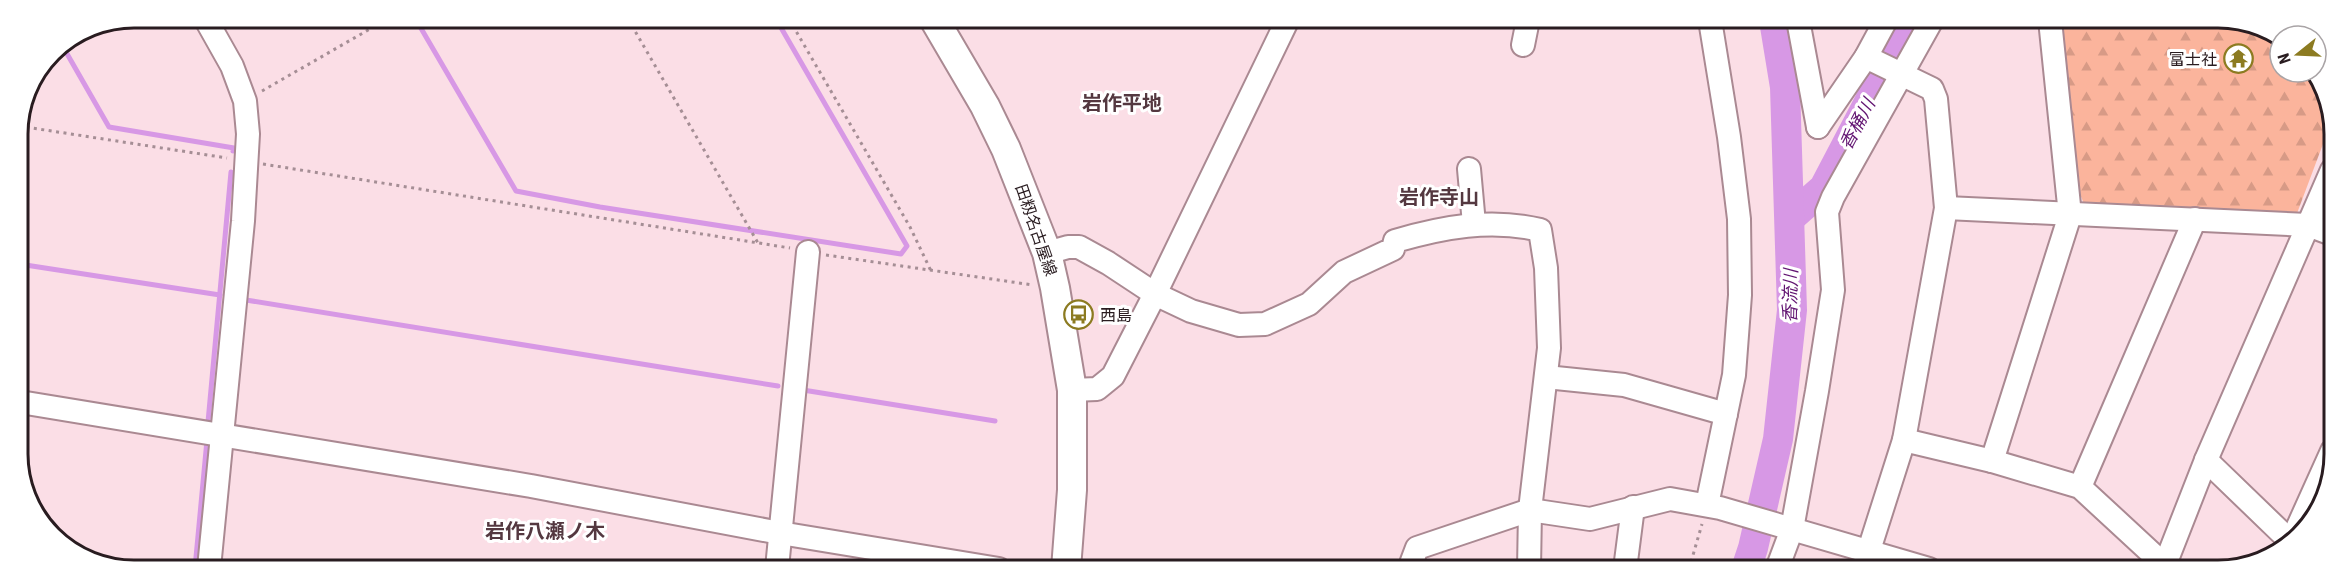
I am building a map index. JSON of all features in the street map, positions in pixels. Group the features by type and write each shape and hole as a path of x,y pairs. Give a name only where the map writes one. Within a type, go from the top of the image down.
{"main road":[{"name":"田籾名古屋線","path":"939,28 989,115 1010,160 1047,253 1072,390 1072,490 1067,560"}],"street":[{"path":"210,560 243,221 248,134 245,100 232,66 211,28"},
{"path":"1072,390 1097,388 1109,381 1155,294 1284,28"},
{"path":"1523,45 1526,28"},
{"path":"1711,28 1729,137 1739,219 1739,307 1734,375 1726,414 1714,506"},
{"path":"1799,28 1818,127 1869,58 1882,28"},
{"path":"1779,559 1817,391 1833,290 1827,212 1900,73 1927,28"},
{"path":"1992,461 2070,215 2051,28"},
{"path":"1867,559 1904,440 1946,208 1936,99 1932,89 1869,58"},
{"path":"1469,169 1474,225"},
{"path":"2171,559 2206,460 2324,188"},
{"path":"1946,208 2308,225 2324,231"},
{"path":"2080,487 2195,219"},
{"path":"1047,253 1068,247 1079,248 1108,263 1155,294 1191,310 1239,325 1265,324 1309,304 1344,272 1393,249 1395,241 1437,229 1474,225 1525,226 1540,230 1546,267 1549,348 1530,510 1529,559"},
{"path":"778,560 808,252"},
{"path":"1546,377 1624,385 1726,414"},
{"path":"28,403 221,434 589,497 780,533 947,560"},
{"path":"1904,440 1992,461 2080,487 2158,559"},
{"path":"2206,460 2284,535"},
{"path":"1413,559 1418,548 1530,510 1590,519 1670,499 1714,506 1786,527 1862,559"},
{"path":"1626,559 1633,507"}],"path":[{"path":"245,100 371,28"},
{"path":"633,28 758,243"},
{"path":"794,28 910,227 931,271"},
{"path":"29,128 245,160 808,252 1055,288"},
{"path":"1693,559 1714,506"}],"green space":[{"path":"2062,28 2217,28 2251,34 2268,42 2268,84 2311,84 2313,88 2323,121 2324,141 2296,216 2085,206 2079,192"}],"waterway":[{"path":"421,28 516,191 600,207 901,254 907,246 781,28"},
{"name":"香流川","path":"1749,559 1778,439 1792,310 1785,87 1775,28"},
{"name":"香桶川","path":"1790,218 1824,188 1908,28"},
{"path":"67,53 109,127 234,148 233,151"},
{"path":"208,422 231,172"},
{"path":"29,265 220,295"},
{"path":"246,300 778,386"},
{"path":"803,390 995,421"},
{"path":"196,560 207,440"}],"place":[{"name":"富士社","path":"2238,59"},
{"name":"西島","path":"1079,315"}],"district":[{"name":"岩作平地","path":"1122,103"},
{"name":"岩作寺山","path":"1439,197"},
{"name":"岩作八瀬ノ木","path":"545,531"}]}
